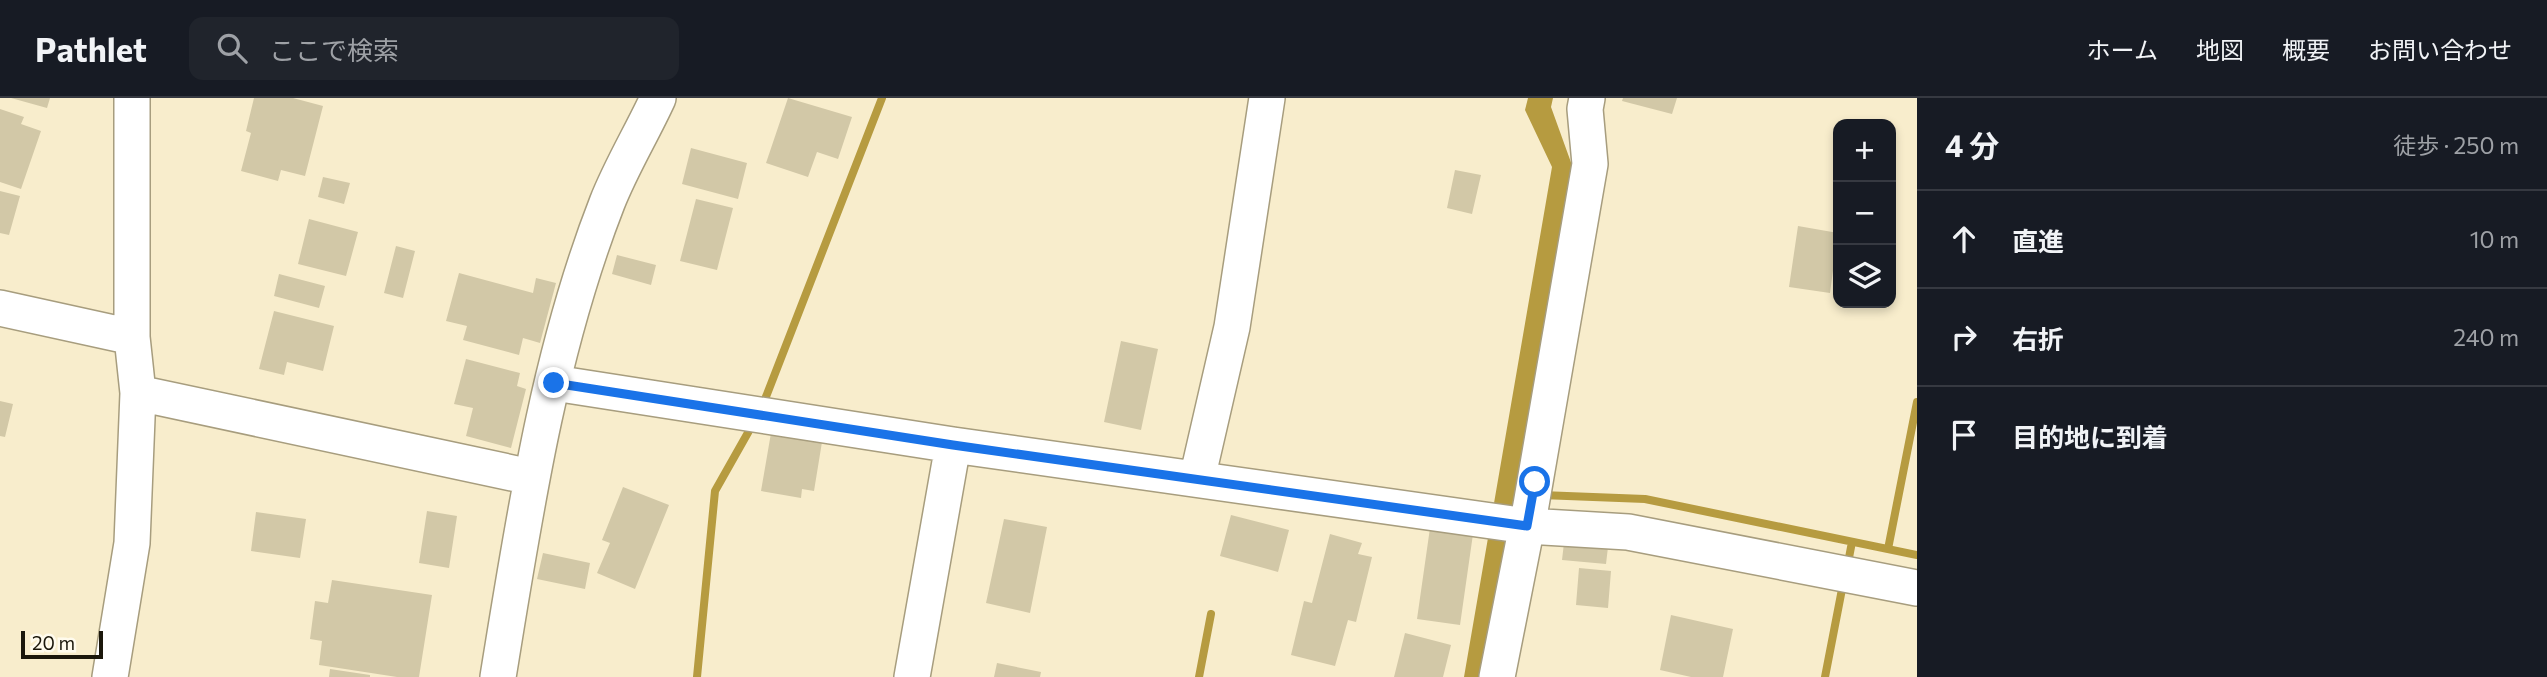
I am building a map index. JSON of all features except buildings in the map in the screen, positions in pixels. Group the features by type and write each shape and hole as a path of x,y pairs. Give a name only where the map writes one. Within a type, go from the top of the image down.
{"street":[{"path":"110,677 132,543 138,393 132,337 132,98"},
{"path":"498,677 531,477 582,276 608,201 659,98"},
{"path":"1197,480 1232,327 1267,98"},
{"path":"1497,677 1519,511 1590,164 1585,109 1587,98"},
{"path":"0,308 132,337"},
{"path":"554,383 1197,480 1519,511 1917,589"},
{"path":"138,393 531,477"},
{"path":"912,677 953,445"}],"shaded area":[{"path":"1528,98 1553,98 1551,107 1573,168 1482,677 1464,677 1552,167 1525,110"}],"waterway":[{"path":"762,407 882,98"},
{"path":"1888,549 1917,402"},
{"path":"697,677 715,491 754,422"},
{"path":"1541,495 1645,499 1917,555"},
{"path":"1847,568 1852,542"},
{"path":"1825,677 1843,584"},
{"path":"1199,677 1211,614"}],"route":[{"path":"554,383 953,445 1527,526 1535,482"}]}
